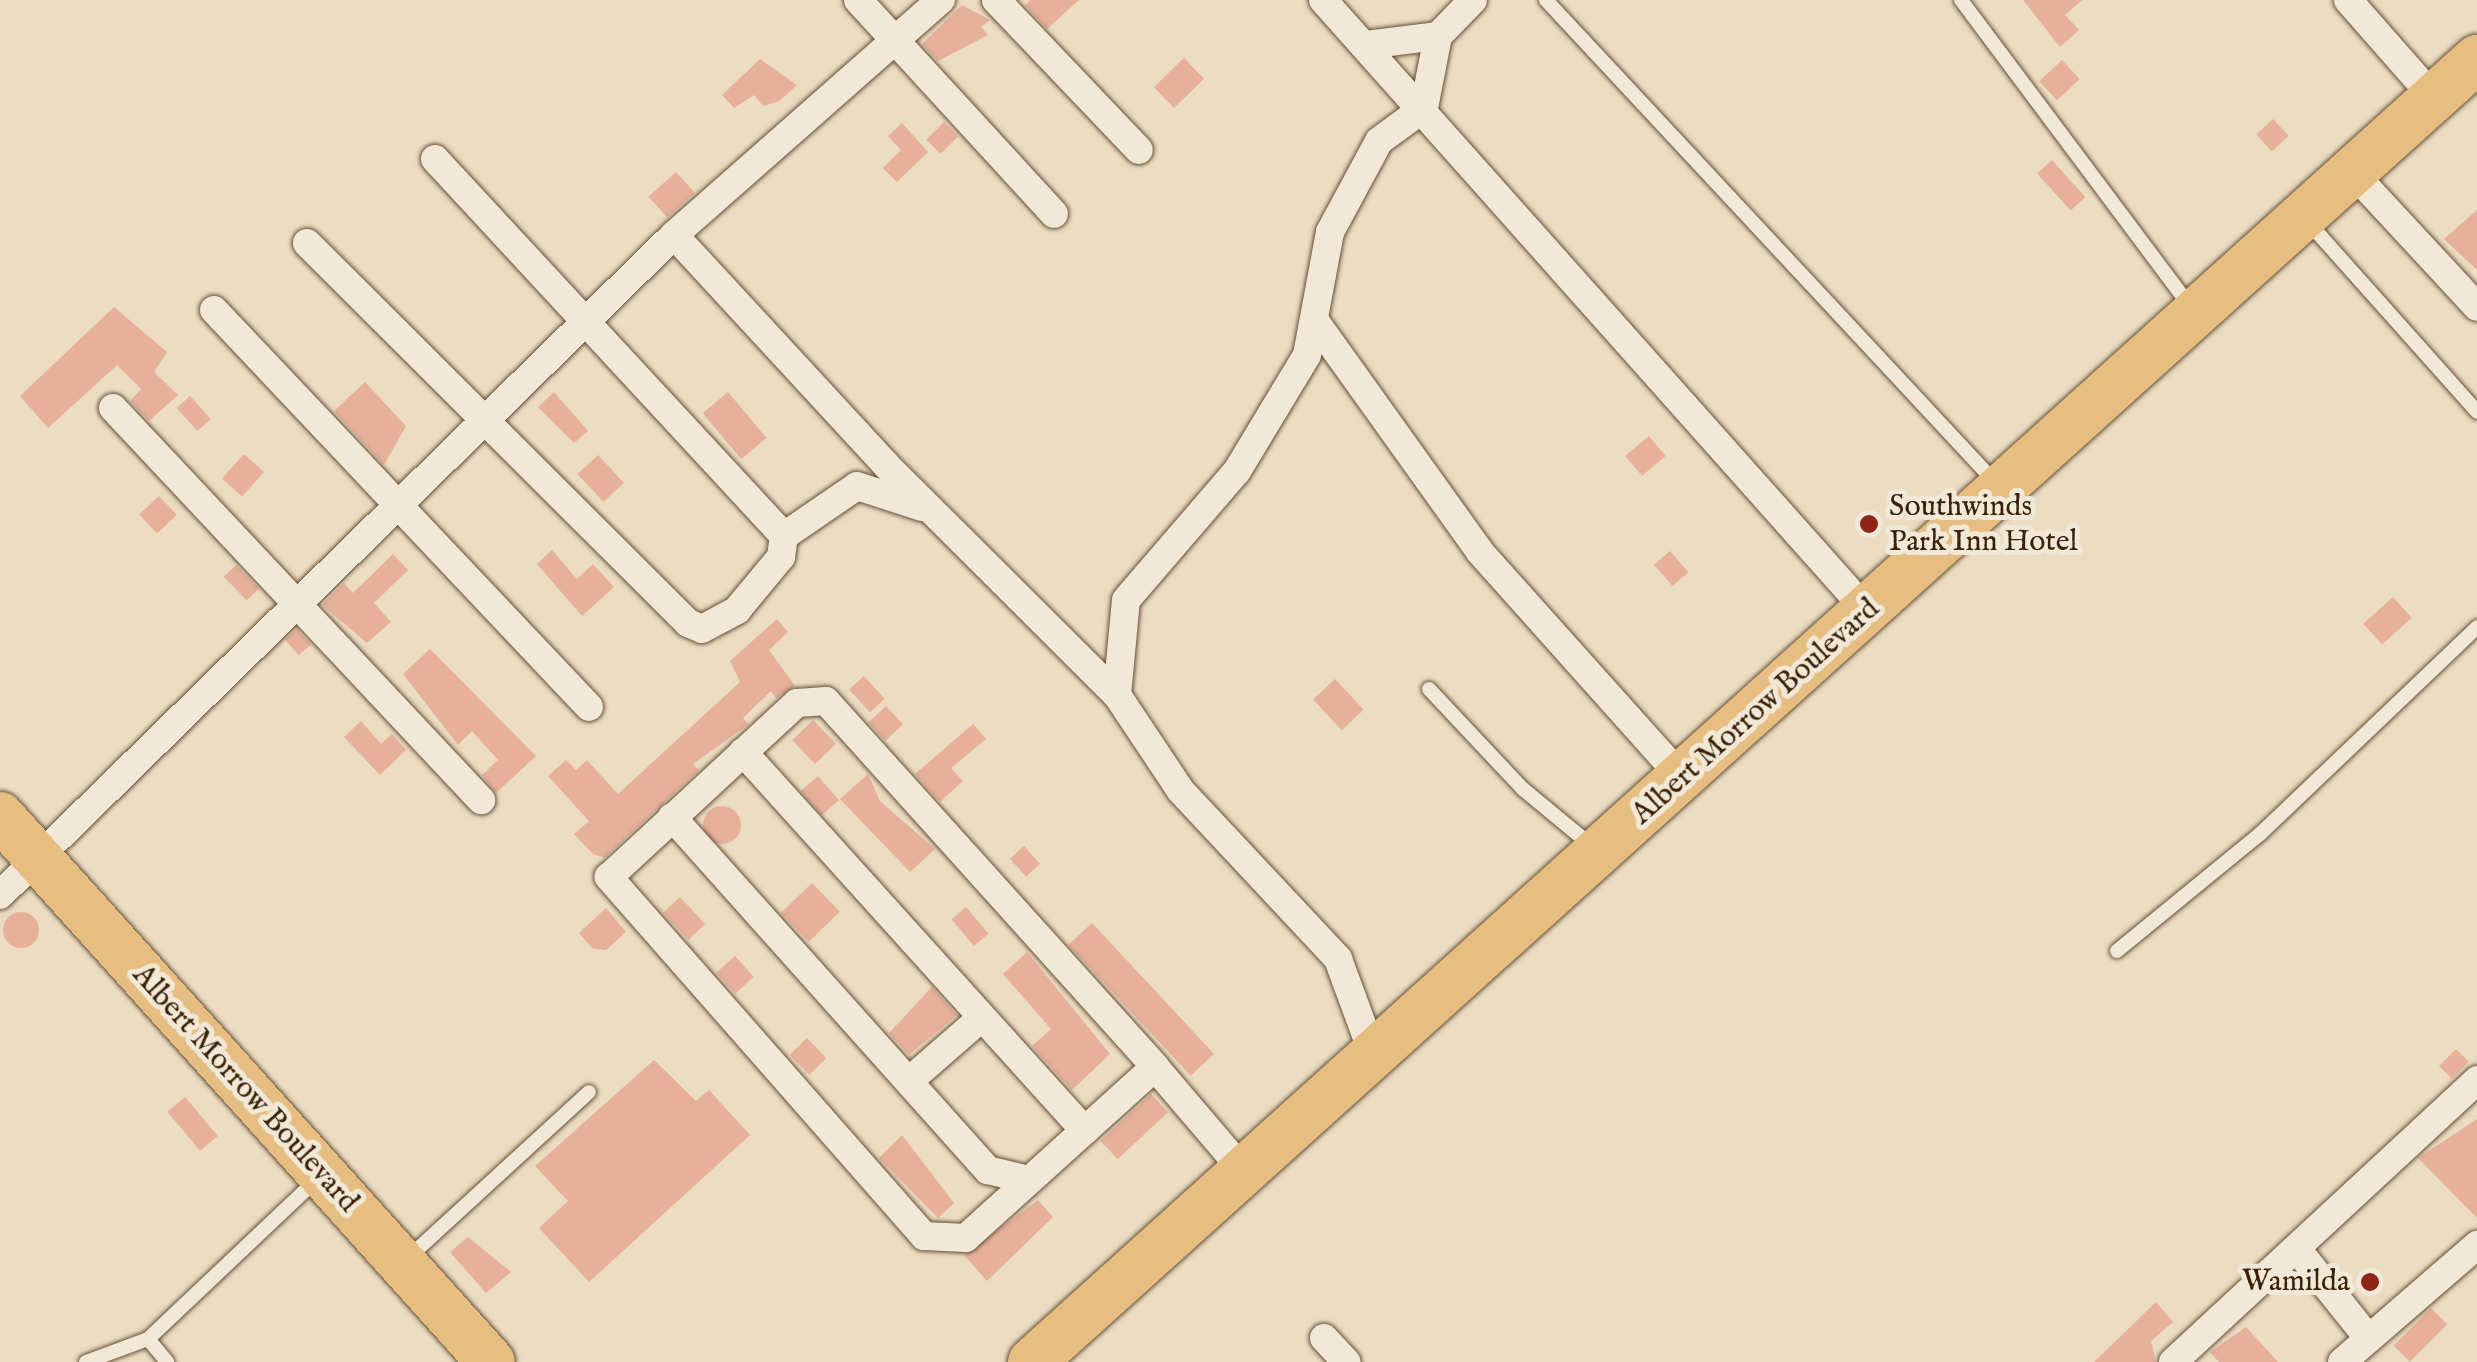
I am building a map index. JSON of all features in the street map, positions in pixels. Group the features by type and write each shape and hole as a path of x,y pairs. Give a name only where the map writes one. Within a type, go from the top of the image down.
{"highway":[{"name":"Albert Morrow Boulevard","path":"1032,1362 1247,1176 2477,60"},
{"name":"Albert Morrow Boulevard","path":"0,816 490,1362"}],"street":[{"path":"858,0 1054,214"},
{"path":"0,895 400,497 674,234 942,0"},
{"path":"996,0 1139,150"},
{"path":"1323,0 1424,108 1868,611"},
{"path":"1117,695 1131,590 1237,471 1318,324 1330,232 1378,141 1424,108 1438,36 1473,0"},
{"path":"2348,0 2435,98"},
{"path":"1366,45 1438,36"},
{"path":"435,159 784,536"},
{"path":"2354,174 2477,307"},
{"path":"674,234 1117,695 1182,791 1338,959 1374,1057"},
{"path":"307,242 672,614 702,629 753,594 784,536 857,486 940,514"},
{"path":"214,310 400,497 589,706"},
{"path":"1318,324 1480,552 1682,778"},
{"path":"113,408 481,800"},
{"path":"1154,1067 966,1238 941,1241 902,1219 610,886 614,869 797,702 826,701 1154,1067 1247,1176"},
{"path":"742,752 1085,1130"},
{"path":"672,817 988,1170 1028,1180"},
{"path":"909,1081 980,1018"},
{"path":"2173,1362 2477,1080"},
{"path":"2342,1362 2477,1245"},
{"path":"2297,1250 2368,1338"},
{"path":"1324,1338 1346,1362"}],"lane":[{"path":"1546,0 2001,489"},
{"path":"1961,0 2196,313"},
{"path":"2304,218 2477,412"},
{"path":"2117,951 2274,820 2477,628"},
{"path":"1429,689 1599,853"},
{"path":"401,1264 589,1092"},
{"path":"86,1362 148,1339 322,1175"},
{"path":"148,1339 167,1362"}],"building":[{"path":"1030,0 1079,0 1047,29 1025,5"},
{"path":"2023,0 2082,0 2065,15 2079,30 2060,47"},
{"path":"962,5 990,20 981,27 988,35 938,61 922,44"},
{"path":"1184,58 1204,79 1174,108 1154,87"},
{"path":"760,59 797,85 779,101 763,106 754,95 734,108 722,95"},
{"path":"2062,60 2080,79 2057,100 2039,81"},
{"path":"2273,119 2289,136 2272,152 2256,135"},
{"path":"944,122 958,136 940,154 926,140"},
{"path":"902,123 928,152 897,182 883,168 901,150 888,136"},
{"path":"2052,160 2085,197 2071,211 2037,173"},
{"path":"676,172 695,193 667,218 649,197"},
{"path":"2477,210 2477,270 2444,239"},
{"path":"114,307 167,352 154,372 178,395 149,421 130,401 141,389 117,365 48,428 20,396"},
{"path":"365,382 406,426 384,465 334,411"},
{"path":"554,392 588,431 574,443 538,407"},
{"path":"728,392 767,438 741,459 703,413"},
{"path":"190,396 211,419 197,431 177,408"},
{"path":"1649,436 1666,456 1642,476 1625,456"},
{"path":"244,454 264,472 242,497 222,479"},
{"path":"598,455 624,483 603,502 578,474"},
{"path":"159,496 177,515 157,533 139,514"},
{"path":"552,550 577,579 593,564 614,587 582,616 537,564"},
{"path":"1670,551 1688,572 1673,586 1654,565"},
{"path":"393,554 408,570 374,603 391,622 367,643 322,605 344,583 353,593"},
{"path":"236,565 259,589 247,601 224,577"},
{"path":"2393,597 2412,618 2382,645 2363,624"},
{"path":"777,619 788,632 769,650 795,686 776,698 771,691 743,718 749,724 693,764 699,770 604,858 593,854 574,834 589,821 548,776 566,760 576,770 587,760 618,794 740,682 730,661"},
{"path":"297,629 311,645 299,655 285,639"},
{"path":"430,649 536,756 496,793 482,775 498,760 472,731 458,745 403,674"},
{"path":"864,676 885,699 870,712 849,689"},
{"path":"1335,679 1364,710 1342,730 1313,699"},
{"path":"886,706 903,724 885,741 868,722"},
{"path":"813,720 836,744 815,764 792,740"},
{"path":"361,721 381,744 392,734 406,750 380,775 344,737"},
{"path":"973,724 986,739 951,768 963,781 940,802 915,774"},
{"path":"868,774 880,801 935,849 910,872 840,799"},
{"path":"818,776 839,800 822,815 801,791"},
{"path":"722,806 735,812 741,825 735,838 722,844 709,838 703,825 709,812"},
{"path":"1024,846 1040,864 1026,877 1010,859"},
{"path":"812,883 840,912 809,942 781,913"},
{"path":"680,897 705,924 688,940 663,913"},
{"path":"966,907 988,934 974,946 951,919"},
{"path":"606,908 626,932 606,950 593,949 579,933"},
{"path":"21,912 33,918 39,930 33,942 21,948 9,942 3,930 9,918"},
{"path":"1092,923 1214,1054 1191,1076 1069,945"},
{"path":"1027,952 1110,1054 1072,1090 1032,1046 1051,1029 1003,974"},
{"path":"735,956 754,977 735,994 716,973"},
{"path":"932,987 957,1015 909,1055 889,1033"},
{"path":"807,1038 826,1058 809,1075 790,1055"},
{"path":"2456,1049 2469,1062 2452,1079 2439,1066"},
{"path":"654,1060 696,1101 709,1090 750,1135 589,1282 539,1228 568,1201 535,1166"},
{"path":"1151,1094 1168,1112 1118,1159 1101,1141"},
{"path":"185,1097 218,1136 200,1151 167,1112"},
{"path":"2477,1119 2477,1218 2418,1158"},
{"path":"902,1135 954,1203 938,1218 879,1158"},
{"path":"1038,1200 1053,1217 987,1281 964,1255"},
{"path":"468,1237 511,1272 486,1293 450,1252"},
{"path":"2156,1302 2173,1322 2151,1341 2156,1362 2094,1362"},
{"path":"2431,1308 2447,1324 2410,1362 2394,1345"},
{"path":"2246,1327 2278,1362 2219,1362 2210,1352"}],"place":[{"name":"Southwinds Park Inn Hotel","path":"1869,524"},
{"name":"Wamilda","path":"2370,1282"}]}
